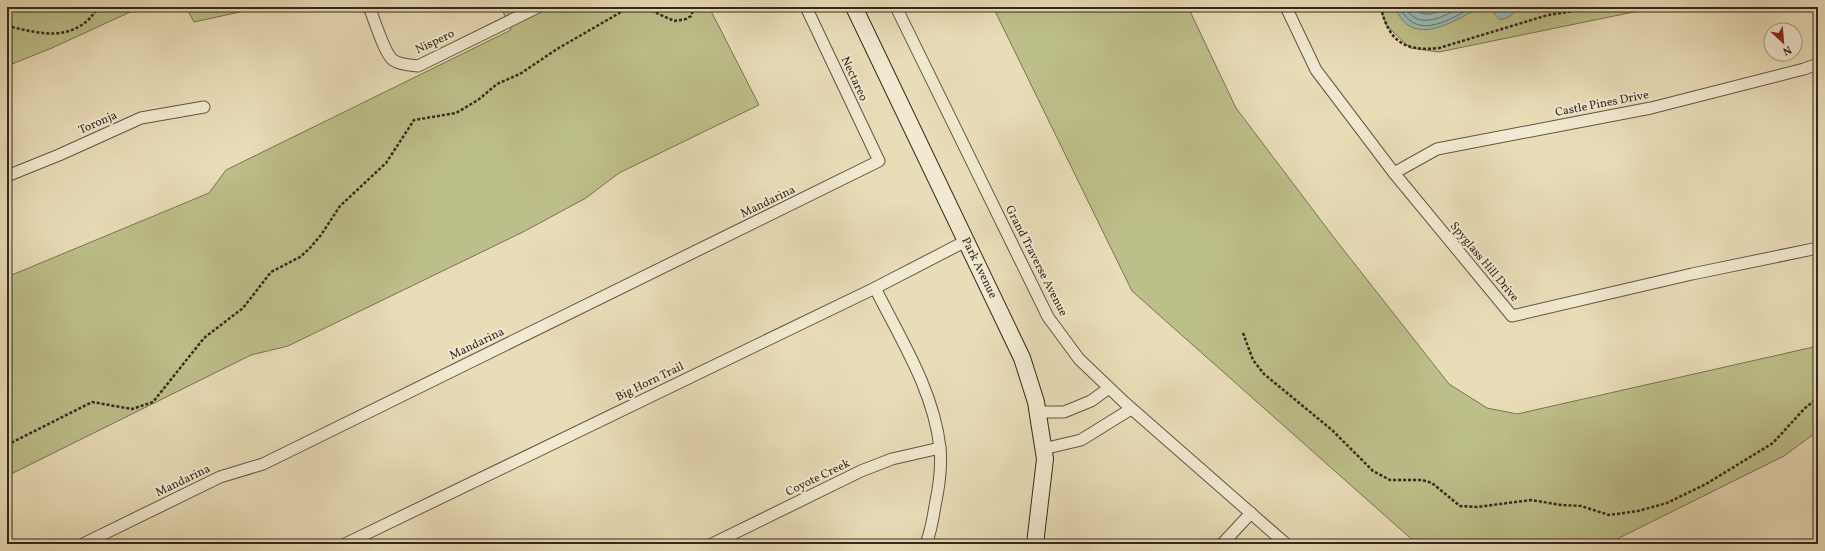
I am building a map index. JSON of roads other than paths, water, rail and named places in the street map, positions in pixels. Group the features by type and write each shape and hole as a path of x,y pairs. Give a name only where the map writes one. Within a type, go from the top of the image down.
{"street":[{"name":"Nispero","path":"369,7 392,60 405,65 418,66 538,7"},
{"name":"Nectareo","path":"806,7 879,161"},
{"name":"Park Avenue","path":"854,7 1022,358 1038,412 1045,459 1035,544"},
{"name":"Grand Traverse Avenue","path":"896,7 1048,317 1079,359 1131,409 1286,544"},
{"name":"Spyglass Hill Drive","path":"1286,7 1316,70 1394,173 1512,316 1692,274 1818,248"},
{"name":"Castle Pines Drive","path":"1394,173 1437,149 1651,108 1804,69 1818,64"},
{"name":"Toronja","path":"7,176 141,118 204,107"},
{"name":"Mandarina","path":"83,544 220,477 263,464 879,161"},
{"name":"Big Horn Trail","path":"345,544 875,288 966,241"},
{"path":"875,288 914,365 927,395 940,448 939,486 930,532 926,544"},
{"path":"1038,412 1064,412 1091,401 1109,388"},
{"path":"1043,449 1081,440 1131,409"},
{"name":"Coyote Creek","path":"712,544 861,471 892,459 940,448"},
{"path":"1222,544 1251,513"}],"water":[{"path":"1395,7 1480,7 1446,24 1423,30 1412,27 1402,20"},
{"path":"1489,7 1522,7 1509,17 1500,20"}]}
